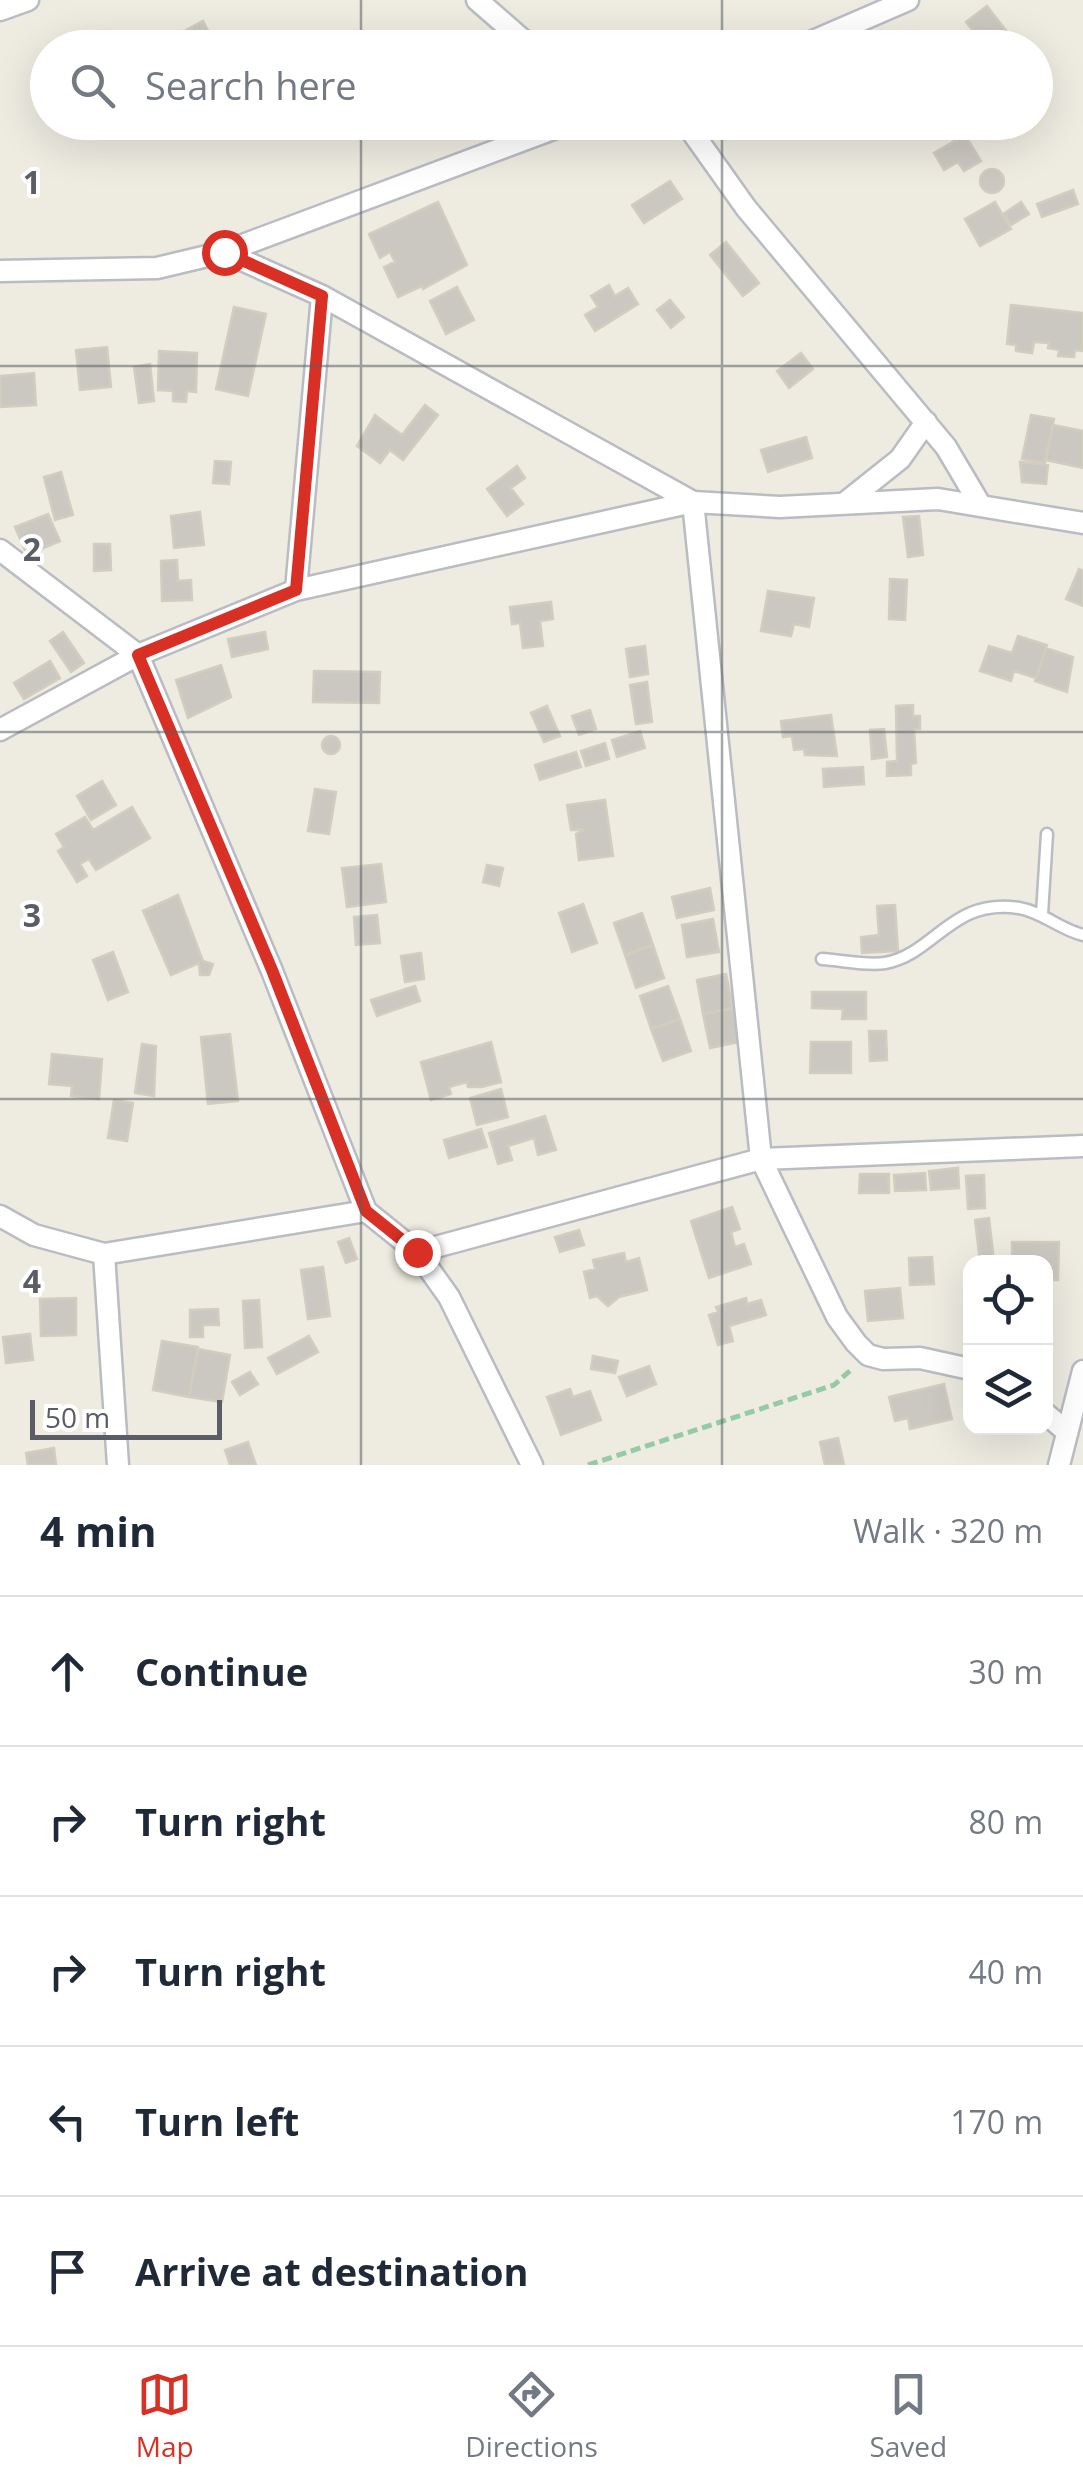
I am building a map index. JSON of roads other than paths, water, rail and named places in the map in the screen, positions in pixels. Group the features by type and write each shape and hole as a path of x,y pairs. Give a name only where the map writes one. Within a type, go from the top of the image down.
{"street":[{"path":"0,10 28,0"},
{"path":"477,0 511,30"},
{"path":"839,30 908,0"},
{"path":"0,271 157,268 224,252 524,140"},
{"path":"697,140 746,208 961,467 981,506"},
{"path":"224,252 322,296 693,502"},
{"path":"296,590 322,296"},
{"path":"844,503 900,459 926,422"},
{"path":"0,730 138,655 296,590 693,502 733,507 938,500 1083,524"},
{"path":"693,502 761,1158 838,1317 868,1355 920,1358 963,1367"},
{"path":"0,550 138,655 272,970 366,1211 417,1252 450,1297 532,1465"},
{"path":"417,1252 761,1158 1083,1146"},
{"path":"0,1216 34,1235 104,1254 366,1211"},
{"path":"104,1254 118,1465"},
{"path":"1058,1465 1083,1371"},
{"path":"1053,1420 1067,1432"}],"lane":[{"path":"1042,914 1047,834"},
{"path":"822,959 884,963 918,947 962,915 1016,908 1042,914 1052,924 1083,935"}]}
